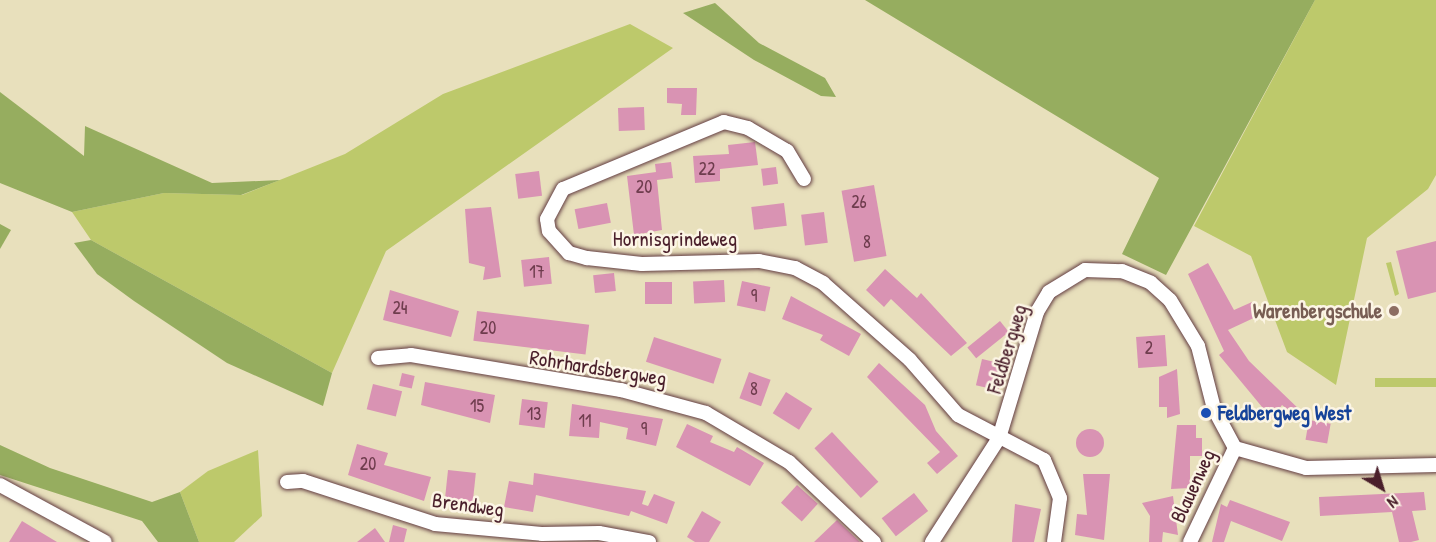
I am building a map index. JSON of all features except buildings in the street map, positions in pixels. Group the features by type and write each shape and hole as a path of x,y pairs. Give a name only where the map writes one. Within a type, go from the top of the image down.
{"street":[{"name":"Hornisgrindeweg","path":"804,179 787,152 748,128 724,122 563,189 547,219 549,231 569,253 587,258 642,264 740,260 795,268 839,294 958,415 999,438 1034,453 1050,470 1060,498 1054,542"},
{"name":"Feldbergweg","path":"932,542 999,438 1036,312 1067,278 1104,268 1151,283 1184,318 1214,409 1234,448"},
{"name":"Rohrhardsbergweg","path":"378,358 411,355 621,390 706,413 789,462 874,542"},
{"path":"1234,448 1306,468 1436,465"},
{"name":"Blauenweg","path":"1190,542 1234,448"},
{"name":"Brendweg","path":"287,482 303,481 435,524 542,534 598,533 649,542"},
{"path":"0,485 105,542"}],"green space":[{"path":"865,0 1315,0 1166,275 1122,254 1159,178"},
{"path":"1315,0 1436,0 1436,175 1428,189 1367,238 1336,385 1287,352 1251,256 1194,226"},
{"path":"715,3 759,43 825,78 836,97 821,96 754,60 683,13"},
{"path":"630,24 673,48 386,251 332,373 91,240 72,212 164,193 242,195 345,154 443,94"},
{"path":"0,92 84,156 85,126 212,183 280,180 241,195 164,193 72,212 0,183"},
{"path":"0,224 11,230 0,249"},
{"path":"91,240 332,373 323,406 227,363 134,301 97,274 74,243"},
{"path":"1391,262 1399,294 1395,296 1386,263"},
{"path":"1375,378 1436,378 1436,387 1375,387"},
{"path":"0,445 50,468 152,502 180,492 199,542 158,542 142,521 0,475"},
{"path":"258,450 262,516 234,542 199,542 180,492 208,471"}],"place":[{"name":"Warenbergschule","path":"1394,311"},
{"name":"Feldbergweg West","path":"1206,413"}]}
